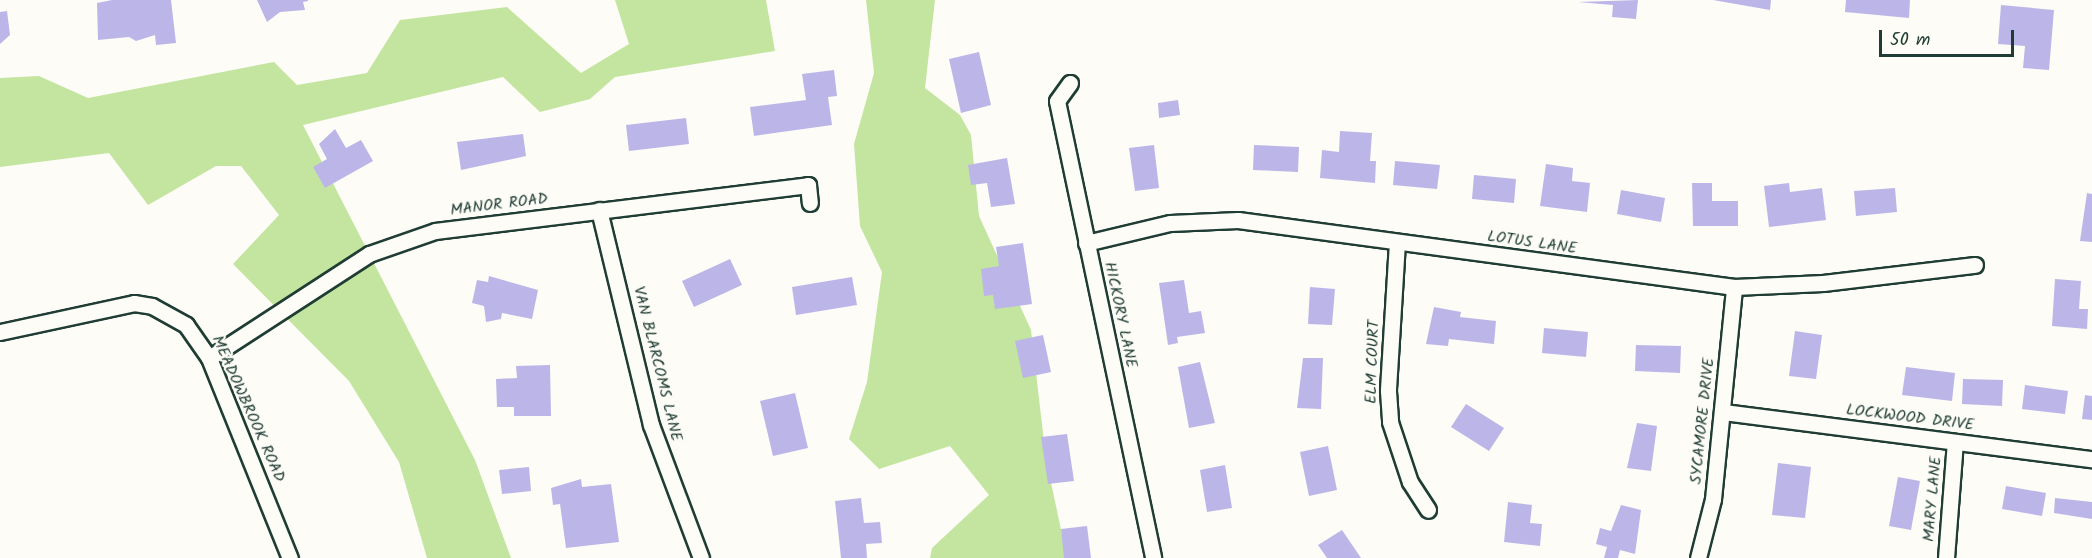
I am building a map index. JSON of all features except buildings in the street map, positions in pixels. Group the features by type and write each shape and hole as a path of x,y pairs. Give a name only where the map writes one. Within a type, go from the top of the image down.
{"street":[{"name":"HICKORY LANE","path":"1070,83 1057,101 1153,558"},
{"name":"MANOR ROAD","path":"209,358 343,269 401,240 435,231 808,185 810,204"},
{"name":"VAN BLARCOMS LANE","path":"599,210 651,424 700,558"},
{"name":"LOTUS LANE","path":"1086,243 1170,223 1206,219 1734,287 1823,283 1975,265"},
{"name":"ELM COURT","path":"1397,242 1388,391 1390,422 1410,482 1428,510"},
{"name":"SYCAMORE DRIVE","path":"1698,558 1713,499 1734,287"},
{"name":"MEADOWBROOK ROAD","path":"0,332 134,303 152,306 186,325 209,358 290,558"},
{"name":"LOCKWOOD DRIVE","path":"1722,412 2092,459"},
{"name":"MARY LANE","path":"1946,558 1955,442"}],"green space":[{"path":"615,0 766,0 775,51 615,77 590,99 540,112 503,77 303,125 475,460 511,558 427,558 399,462 349,381 233,264 279,215 241,166 216,166 148,205 109,153 0,167 0,78 39,76 88,98 274,62 297,85 367,73 400,20 507,7 581,73 629,44"},
{"path":"866,0 935,0 925,88 960,115 971,135 979,216 1031,330 1046,459 1067,558 930,558 932,548 989,495 950,446 879,469 849,439 867,382 882,272 860,226 854,144 874,73"}]}
